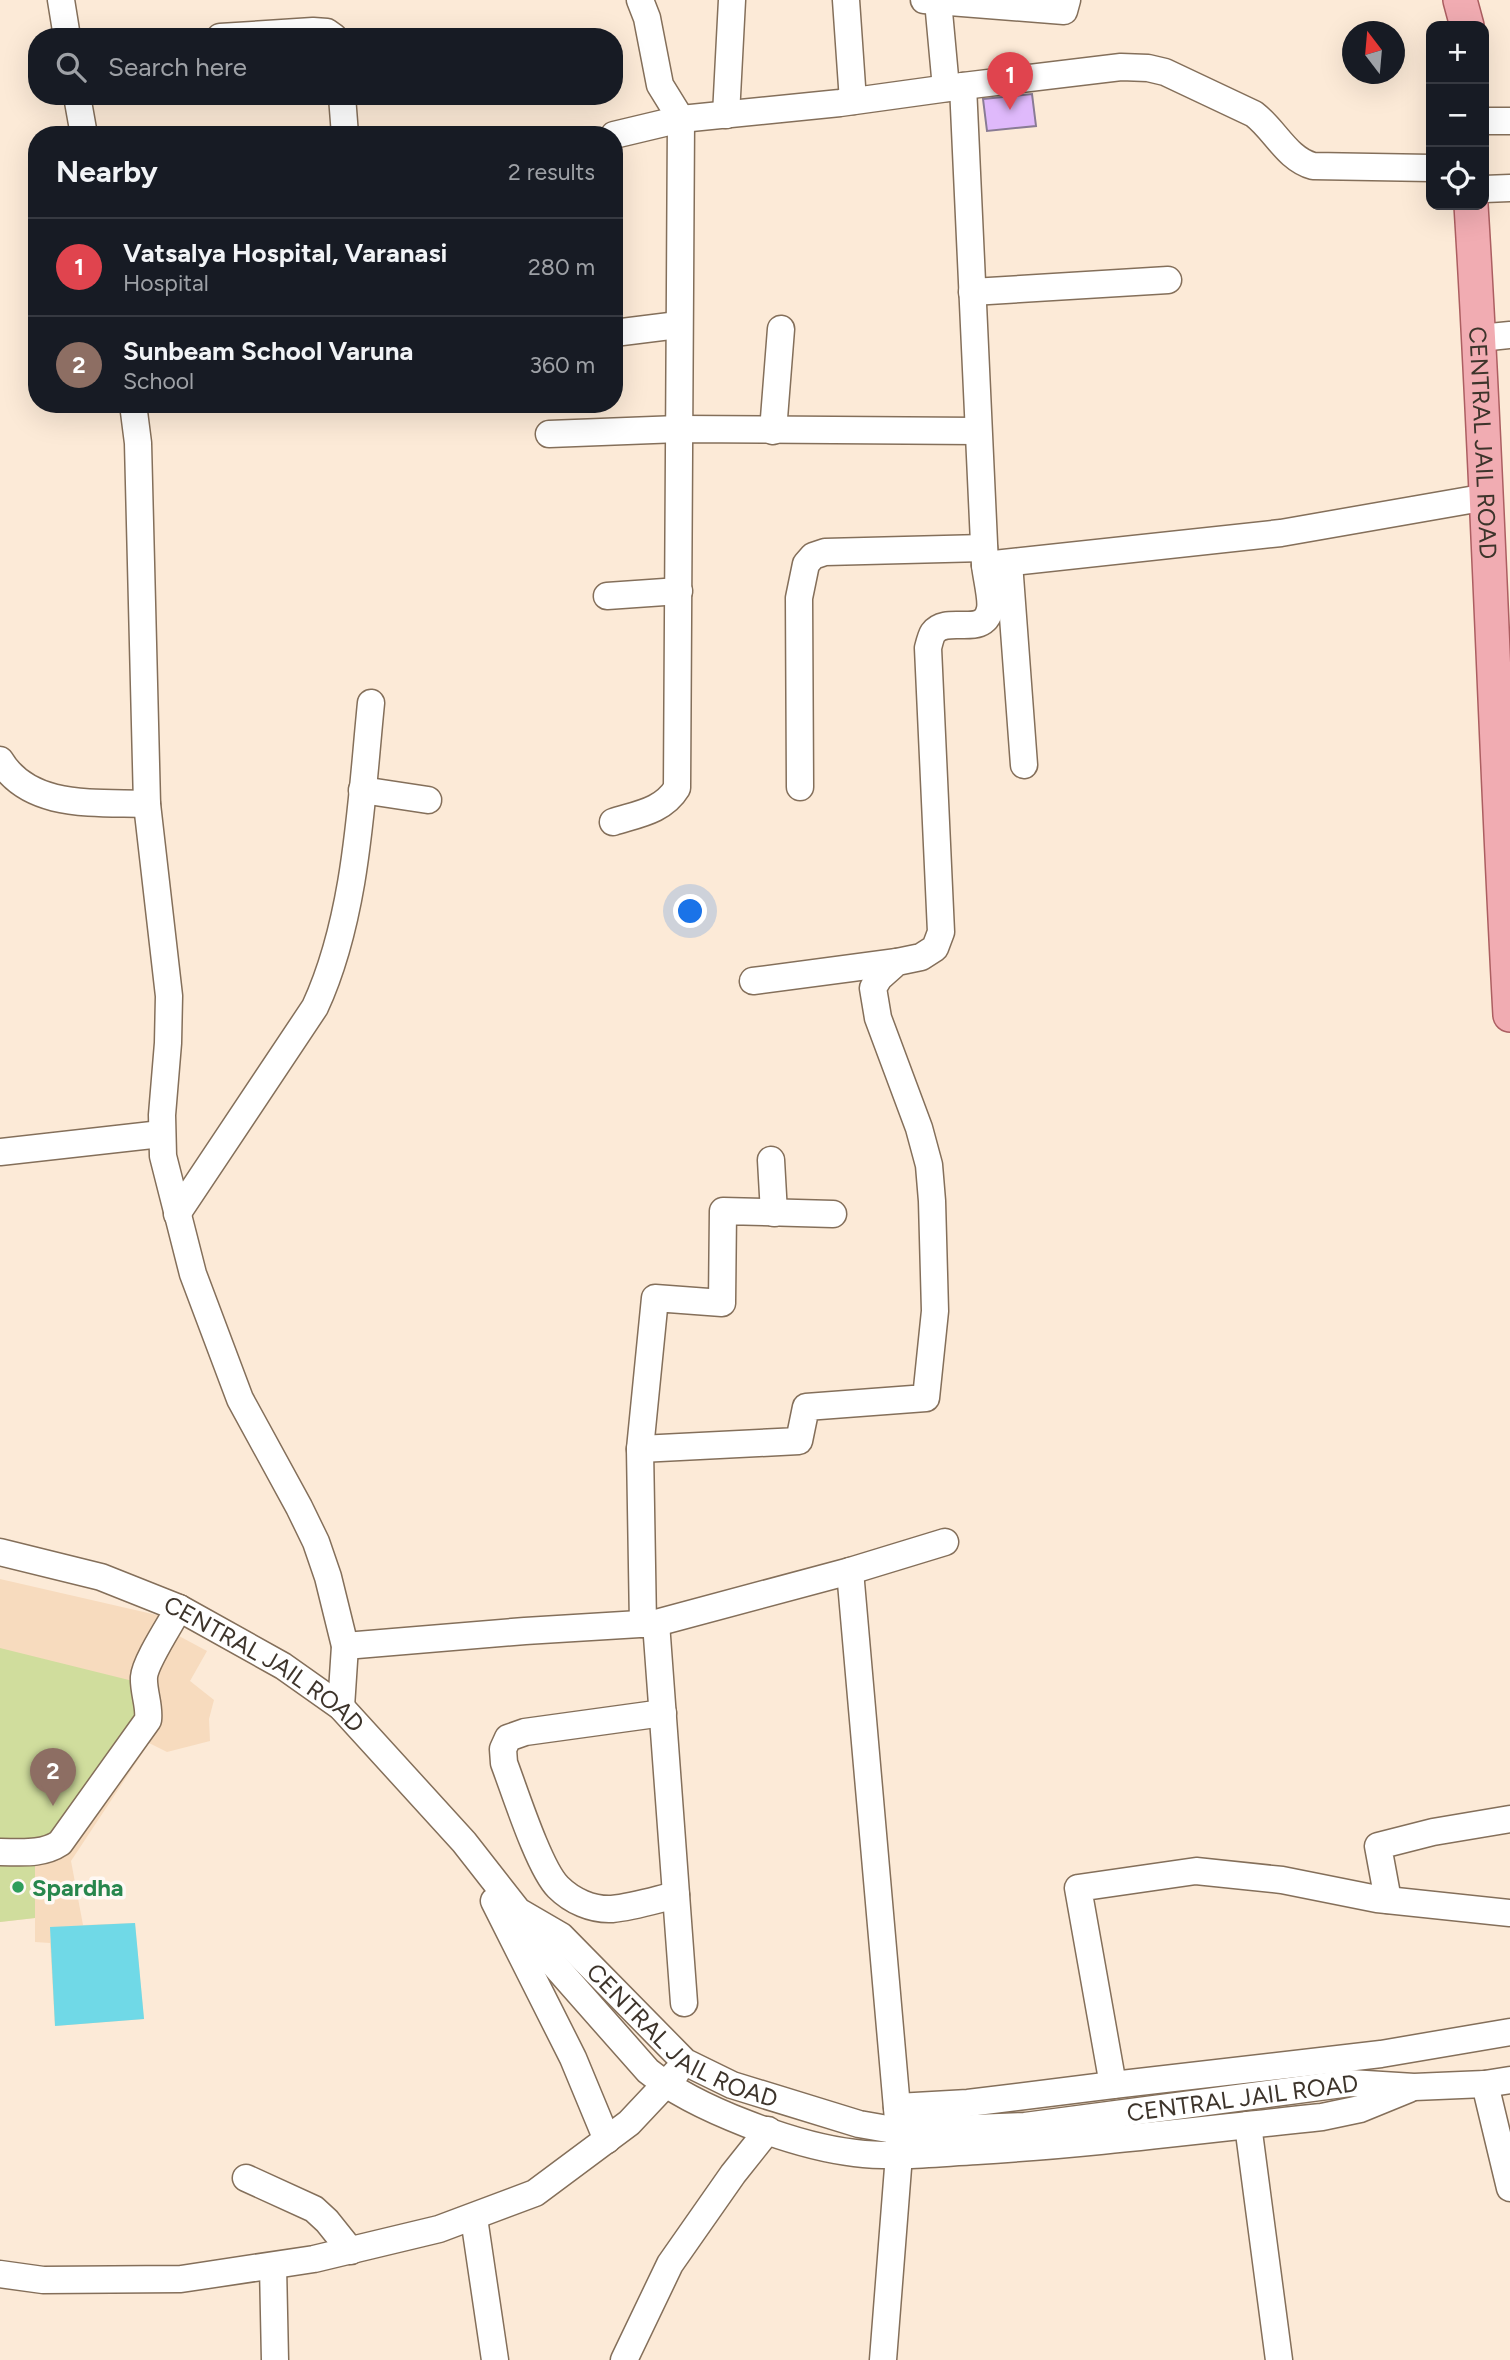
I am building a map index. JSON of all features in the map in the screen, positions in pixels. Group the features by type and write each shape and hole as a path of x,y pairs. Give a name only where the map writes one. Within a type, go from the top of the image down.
{"main road":[{"path":"1460,0 1467,21"},
{"name":"CENTRAL JAIL ROAD","path":"1472,210 1495,337 1487,498 1502,702 1510,1015"}],"street":[{"path":"61,0 66,28"},
{"path":"613,822 657,808 670,799 677,788 681,119 660,85 647,18 640,0"},
{"path":"726,115 732,0"},
{"path":"846,0 853,101"},
{"path":"1024,765 992,559 978,430 972,292 955,87 931,1 1064,11 1067,0"},
{"path":"1471,21 1479,0"},
{"path":"623,133 681,119 853,101 1121,67 1148,68 1166,72 1254,114 1265,122 1302,163 1313,166 1426,168"},
{"path":"78,105 82,126"},
{"path":"343,105 344,126"},
{"path":"1489,121 1510,121"},
{"path":"1489,189 1510,188"},
{"path":"972,292 1168,280"},
{"path":"623,332 678,325"},
{"path":"773,431 781,329"},
{"path":"134,413 138,443 147,804 169,996 161,1134 163,1156 194,1274 240,1399 316,1542 328,1577 345,1646 341,1707"},
{"path":"549,434 679,429 978,430"},
{"path":"800,787 799,598 806,564 813,556 825,552 992,559 1281,533 1487,498"},
{"path":"752,981 897,962 921,957 935,948 941,932 928,648 934,632 946,625 975,626 984,620 990,609 992,559"},
{"path":"607,596 679,591"},
{"path":"177,1214 315,1007 326,982 344,919 371,703"},
{"path":"0,760 6,770 27,788 58,800 147,804"},
{"path":"362,790 428,800"},
{"path":"639,1449 799,1441 806,1407 926,1398 935,1311 929,1165 919,1128 873,998 873,988 879,978 897,962"},
{"path":"0,1152 161,1134"},
{"path":"771,1160 774,1213"},
{"path":"684,2003 663,1713 650,1624 639,1449 655,1298 722,1303 723,1211 833,1214"},
{"path":"345,1646 650,1624 850,1571 945,1542"},
{"name":"CENTRAL JAIL ROAD","path":"0,1552 101,1577 169,1605 283,1666 341,1707 464,1842 518,1911 561,1936 685,2062 732,2085 859,2124 898,2131 1025,2126 1350,2083 1414,2087 1497,2082"},
{"path":"850,1571 898,2131 883,2360"},
{"path":"0,1852 40,1852 60,1843 148,1720 146,1670 169,1605"},
{"path":"663,1713 525,1732 508,1738 503,1749 504,1763 542,1861 556,1885 575,1901 611,1909 676,1895"},
{"path":"1388,1900 1378,1846 1433,1832 1510,1819"},
{"path":"464,1842 573,2058 607,2140"},
{"path":"1113,2085 1077,1888 1196,1871 1282,1881 1388,1900 1510,1913"},
{"path":"518,1911 554,1965 649,2071 667,2086 768,2130 855,2154 898,2131 968,2103 1381,2054 1510,2032"},
{"path":"0,2274 43,2280 181,2279 273,2266 351,2251 439,2229 535,2193 629,2123 667,2086 685,2062"},
{"path":"1497,2082 1510,2188"},
{"path":"898,2131 1015,2149 1322,2117 1360,2109 1414,2087"},
{"path":"1248,2125 1279,2360"},
{"path":"624,2360 670,2264 733,2174 768,2130"},
{"path":"246,2178 314,2209 351,2251"},
{"path":"474,2218 495,2360"},
{"path":"273,2266 275,2360"}],"shaded area":[{"path":"0,1579 183,1621 179,1636 207,1651 190,1681 214,1700 209,1719 210,1741 167,1752 149,1743 71,1861 83,1925 135,1923 144,2019 55,2026 50,1943 35,1942 35,1918 0,1922"}],"green space":[{"path":"0,1648 133,1681 144,1719 51,1842 0,1843"},
{"name":"Spardha","path":"35,1853 35,1918 0,1922 0,1855"}],"water":[{"path":"135,1923 144,2019 55,2026 50,1927"}],"building":[{"path":"1032,94 1036,126 987,131 983,99"}],"place":[{"name":"Vatsalya Hospital, Varanasi","path":"1010,110"},
{"name":"Sunbeam School Varuna","path":"53,1806"},
{"name":"Spardha","path":"18,1887"}]}
